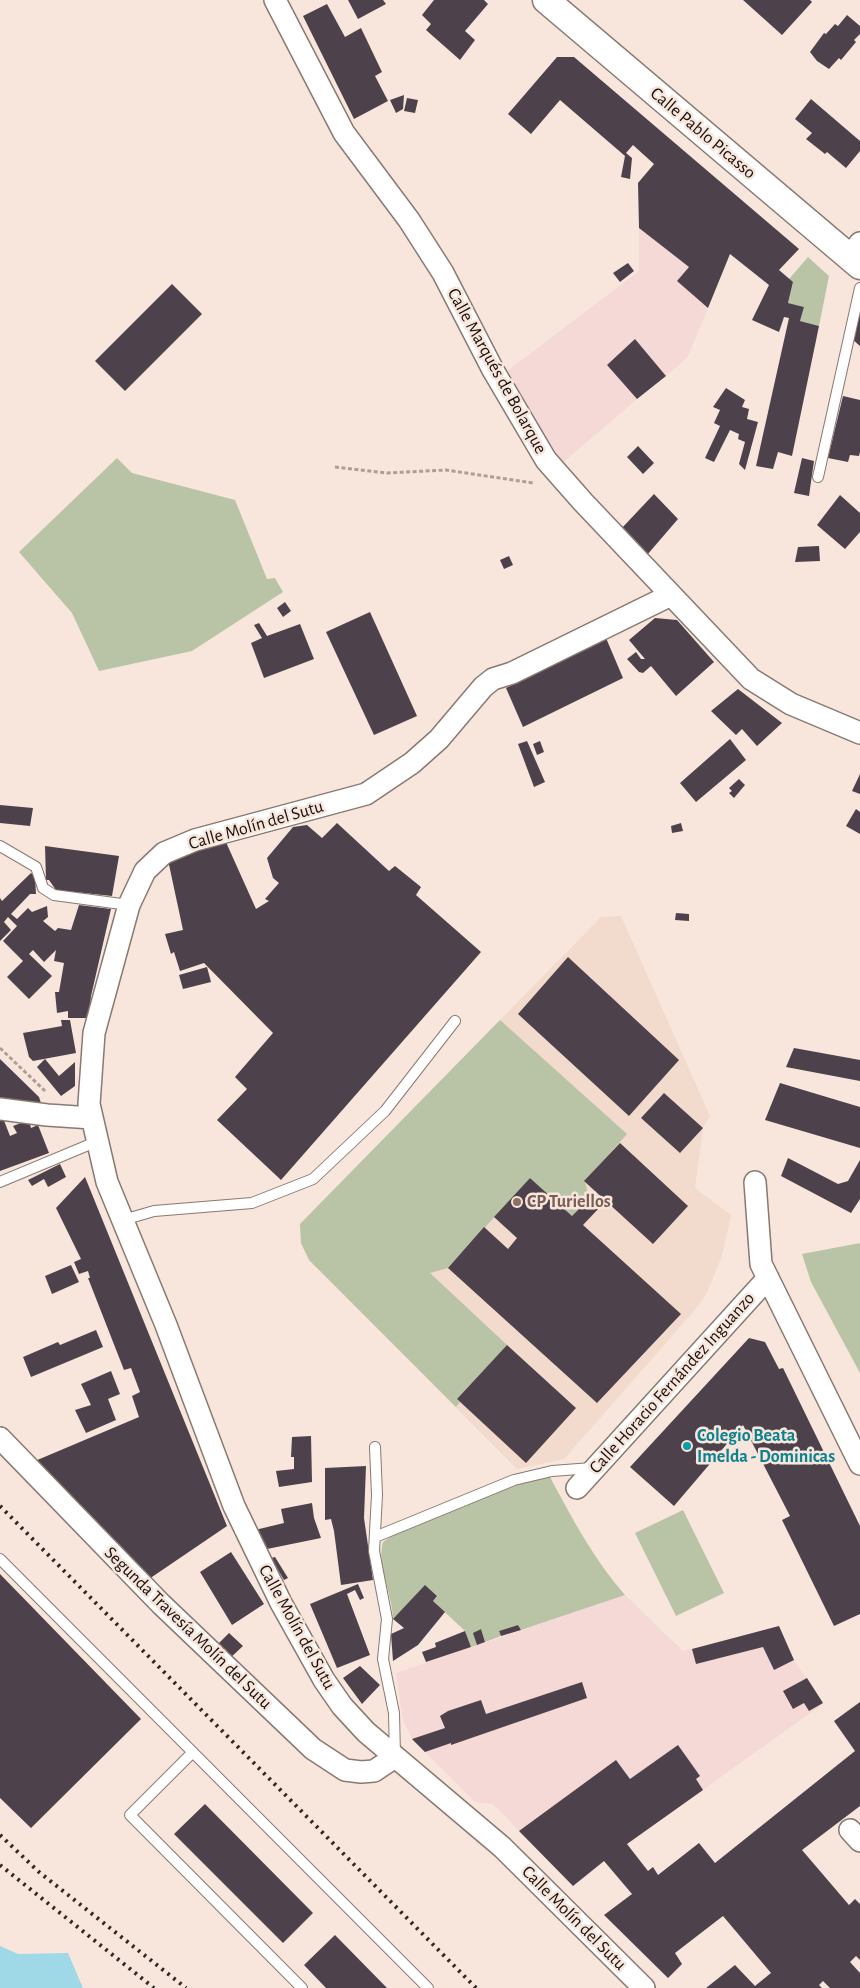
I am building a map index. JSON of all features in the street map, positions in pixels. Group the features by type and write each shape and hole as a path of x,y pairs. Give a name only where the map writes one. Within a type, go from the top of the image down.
{"street":[{"name":"Calle Marqués de Bolarque","path":"275,0 344,132 409,220 438,265 493,370 546,460 751,679 791,704 860,733"},
{"name":"Calle Pablo Picasso","path":"546,0 856,255"},
{"name":"Calle Molín del Sutu","path":"644,1988 502,1847 366,1732 342,1706 324,1680 281,1603 234,1506 166,1325 108,1182 98,1141 82,1118 89,1104 94,1033 129,905 145,871 164,853 195,840 366,794 390,779 439,739 483,687 493,679 512,673 671,595"},
{"path":"0,1109 82,1118"},
{"name":"Calle Horacio Fernández Inguanzo","path":"755,1182 760,1264 860,1464"},
{"name":"Calle Horacio Fernández Inguanzo","path":"577,1488 768,1278"},
{"name":"Segunda Travesía Molín del Sutu","path":"0,1438 161,1604 313,1749 345,1770 361,1772 374,1771 395,1757"}],"lane":[{"path":"818,478 860,288"},
{"path":"0,846 36,867 43,888 54,895 129,905"},
{"path":"123,1220 154,1211 252,1203 313,1179 385,1111 455,1021"},
{"path":"0,1182 98,1141"},
{"path":"375,1447 377,1495 374,1551 387,1619 383,1659 394,1713 395,1757"},
{"path":"375,1537 514,1480 552,1471 596,1468"},
{"path":"0,1559 428,1988"},
{"path":"192,1753 130,1815 302,1988"}],"path":[{"path":"335,466 387,473 446,470 558,486 564,481"},
{"path":"0,1048 82,1118"}],"shaded area":[{"path":"639,228 689,267 677,281 708,308 687,358 666,376 635,339 607,365 637,399 560,465 506,372 639,271"},
{"name":"CP Turiellos","path":"621,916 710,1116 703,1128 695,1188 731,1215 722,1256 706,1295 694,1311 564,1459 517,1469 309,1260 301,1243 300,1224 601,917"},
{"path":"625,1595 683,1651 779,1626 794,1660 823,1704 627,1844 573,1886 493,1804 475,1802 412,1739 403,1720 396,1673"}],"green space":[{"path":"808,257 829,276 819,326 800,321 804,307 788,303 793,283 789,279"},
{"path":"117,458 132,473 235,500 267,579 275,578 283,592 192,651 99,671 72,613 19,552"},
{"path":"500,1020 627,1134 585,1181 589,1199 572,1216 530,1178 448,1268 430,1273 507,1345 457,1399 460,1402 456,1407 309,1260 301,1243 300,1224"},
{"path":"860,1243 860,1373 811,1282 802,1254"},
{"path":"550,1477 593,1553 625,1595 521,1630 518,1625 499,1631 501,1636 485,1642 481,1629 474,1633 477,1645 471,1647 465,1631 433,1601 437,1596 426,1586 393,1619 383,1570 381,1550 383,1542 426,1519 513,1487"},
{"path":"683,1510 724,1593 676,1616 635,1533"}],"water":[{"path":"0,1946 18,1954 68,1953 83,1988 0,1988"}],"building":[{"path":"348,0 383,0 386,4 358,19"},
{"path":"434,0 484,0 488,4 465,31 475,40 460,60 426,30 431,24 422,15"},
{"path":"743,0 810,0 812,2 782,35"},
{"path":"327,4 345,37 361,28 382,72 375,76 388,101 354,119 303,16"},
{"path":"847,15 860,26 860,34 841,60 839,58 829,69 817,61 810,52 824,33 826,34 835,24 838,26"},
{"path":"557,57 574,57 799,249 779,270 793,282 788,303 804,307 800,321 819,326 792,456 778,452 773,469 756,466 789,318 784,317 779,332 752,320 769,285 730,254 708,308 677,281 689,267 639,228 638,183 654,164 633,145 626,153 632,158 630,179 621,177 625,156 560,100 531,134 508,114"},
{"path":"404,95 403,109 396,113 390,100"},
{"path":"407,98 418,100 415,113 404,111"},
{"path":"811,99 860,141 860,151 846,168 827,152 825,154 806,139 812,133 795,119"},
{"path":"628,263 634,271 620,282 613,273"},
{"path":"172,284 202,314 125,391 95,361"},
{"path":"860,310 860,346 852,339"},
{"path":"635,339 666,376 637,399 607,365"},
{"path":"726,388 745,400 742,407 749,409 747,419 758,422 745,470 739,464 745,442 738,439 739,434 730,430 714,462 705,458 720,426 714,423 720,410 713,407"},
{"path":"843,396 860,400 860,452 859,456 850,455 848,462 828,458"},
{"path":"638,446 654,463 643,474 627,457"},
{"path":"802,458 814,461 809,496 794,493"},
{"path":"654,494 678,519 647,555 621,529"},
{"path":"840,495 860,513 860,532 845,549 817,525"},
{"path":"819,546 820,561 795,562 798,547"},
{"path":"509,556 513,565 504,569 500,560"},
{"path":"285,602 291,611 283,617 277,608"},
{"path":"370,612 417,716 374,735 326,632"},
{"path":"655,618 677,620 714,662 676,696 651,666 643,673 639,672 627,659 636,652 641,659 645,659 629,640"},
{"path":"259,623 267,636 300,624 314,659 264,678 251,643 262,638 254,625"},
{"path":"606,638 623,678 523,727 506,688"},
{"path":"738,689 782,723 757,746 742,729 736,735 711,711"},
{"path":"730,739 746,760 696,802 680,783"},
{"path":"527,741 545,782 534,787 518,744"},
{"path":"540,741 544,752 537,755 533,744"},
{"path":"860,774 860,794 852,791"},
{"path":"739,779 745,785 734,798 729,793 732,791 729,788"},
{"path":"0,805 33,808 30,826 0,823"},
{"path":"856,809 860,812 860,834 846,826"},
{"path":"337,823 389,871 395,866 421,887 416,895 481,952 281,1180 217,1120 247,1089 235,1077 273,1033 204,963 180,971 174,952 171,954 165,934 183,930 168,860 225,840 256,909 269,901 265,899 279,883 273,878 267,858 293,827 307,825 322,838"},
{"path":"681,823 683,831 672,833 671,826"},
{"path":"45,846 119,856 112,896 56,890 49,880 46,880"},
{"path":"31,873 35,877 36,894 30,894 11,914 17,919 28,908 32,912 47,906 48,917 43,921 55,931 58,928 71,930 79,905 111,909 91,996 89,1018 68,1018 68,1011 57,1013 55,992 59,992 64,963 54,961 56,950 44,962 33,950 29,954 52,976 29,999 7,977 23,961 3,941 17,926 8,917 4,922 11,930 0,941 0,898 2,901"},
{"path":"676,913 689,914 689,921 675,920"},
{"path":"568,957 679,1060 629,1116 518,1014"},
{"path":"207,967 211,982 183,989 179,975"},
{"path":"61,1020 70,1020 76,1053 33,1061 29,1057 23,1033 62,1026"},
{"path":"794,1048 860,1060 860,1081 786,1067"},
{"path":"0,1059 39,1097 41,1103 35,1105 0,1100"},
{"path":"45,1059 59,1076 75,1062 75,1086 61,1096 37,1067"},
{"path":"780,1083 860,1107 860,1148 765,1120"},
{"path":"664,1093 703,1128 680,1153 641,1118"},
{"path":"3,1118 10,1136 17,1133 13,1126 29,1120 31,1128 38,1125 49,1153 0,1171 0,1119"},
{"path":"620,1143 688,1206 653,1244 584,1181"},
{"path":"788,1158 838,1184 848,1181 860,1160 860,1199 851,1213 781,1176"},
{"path":"60,1164 66,1177 48,1187 44,1179 32,1186 28,1180"},
{"path":"85,1177 227,1526 149,1579 122,1547 35,1461 139,1417 132,1396 140,1392 131,1368 124,1370 88,1278 90,1278 88,1271 79,1274 74,1262 81,1259 56,1208"},
{"path":"530,1178 572,1216 589,1199 600,1207 583,1225 681,1314 597,1403 448,1268 484,1227 508,1249 517,1238 494,1217"},
{"path":"71,1265 79,1282 52,1294 45,1276"},
{"path":"96,1330 103,1347 31,1377 23,1357 58,1342 60,1345"},
{"name":"Colegio Beata Imelda - Dominicas","path":"749,1338 765,1342 779,1369 783,1368 860,1526 860,1614 834,1626 782,1520 790,1516 743,1425 674,1506 630,1467"},
{"path":"507,1345 576,1408 526,1463 457,1399"},
{"path":"111,1371 120,1394 108,1399 116,1420 86,1433 75,1410 91,1405 81,1384"},
{"path":"311,1436 312,1482 279,1487 276,1471 294,1469 294,1457 291,1457 292,1437"},
{"path":"366,1466 364,1518 373,1580 341,1585 334,1531 331,1519 325,1520 325,1468"},
{"path":"312,1503 314,1518 321,1538 267,1549 255,1530 284,1523 281,1509"},
{"path":"231,1552 264,1604 232,1625 200,1572"},
{"path":"275,1557 288,1578 284,1580 271,1558"},
{"path":"0,1574 141,1719 31,1828 0,1798"},
{"path":"358,1584 364,1598 360,1600 355,1590 347,1594 370,1655 337,1668 310,1604"},
{"path":"425,1585 437,1596 433,1601 445,1612 418,1645 393,1661 391,1634 404,1628 393,1619"},
{"path":"518,1625 521,1630 501,1636 499,1631"},
{"path":"779,1626 794,1660 774,1670 763,1647 696,1664 692,1649"},
{"path":"481,1629 485,1642 477,1645 473,1633"},
{"path":"465,1631 471,1647 426,1662 422,1652 436,1647 435,1643"},
{"path":"229,1633 243,1646 228,1660 215,1647"},
{"path":"360,1666 380,1685 362,1704 343,1678"},
{"path":"807,1678 823,1703 809,1711 804,1703 793,1709 783,1691"},
{"path":"582,1682 587,1698 451,1745 451,1743 425,1752 412,1739 445,1728 440,1716 448,1711 481,1700 486,1714"},
{"path":"860,1702 860,1806 802,1850 849,1905 855,1899 860,1904 860,1960 856,1956 850,1962 860,1973 860,1988 830,1988 823,1981 819,1985 822,1988 706,1988 735,1965 755,1986 771,1973 723,1916 675,1953 682,1964 668,1978 604,1915 632,1894 604,1861 573,1886 519,1831 616,1760 630,1779 678,1745 700,1776 696,1779 703,1790 627,1844 648,1871 653,1867 658,1875 699,1843 715,1863 855,1751 834,1721"},
{"path":"205,1804 313,1913 283,1943 174,1834"},
{"path":"335,1935 387,1988 326,1988 304,1965"}],"railway":[{"path":"0,1506 476,1988"},
{"path":"0,1835 39,1872 186,1988"},
{"path":"0,1865 154,1988"}],"place":[{"name":"CP Turiellos","path":"517,1202"},
{"name":"Colegio Beata Imelda - Dominicas","path":"687,1446"}]}
